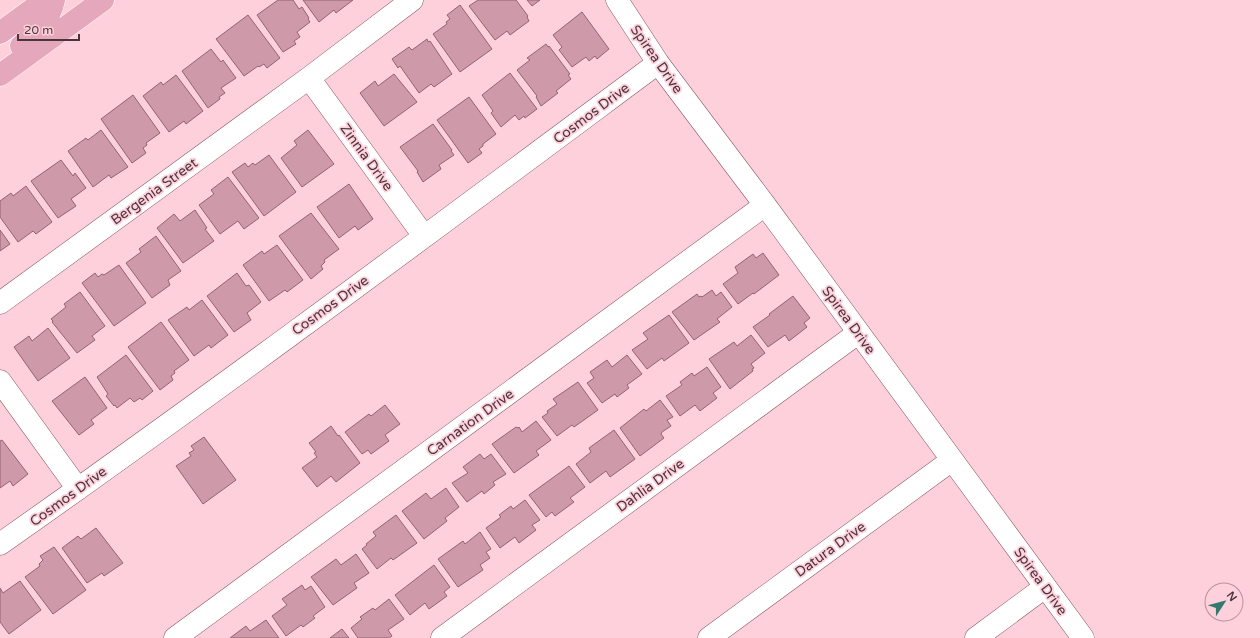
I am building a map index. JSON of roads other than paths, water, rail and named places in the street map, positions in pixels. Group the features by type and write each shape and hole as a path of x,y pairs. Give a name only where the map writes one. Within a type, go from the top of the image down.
{"main road":[{"path":"0,33 45,0"},
{"path":"0,63 42,26 48,16 54,0"},
{"path":"0,75 104,0"}],"street":[{"name":"Bergenia Street","path":"0,304 309,78 412,0"},
{"name":"Spirea Drive","path":"617,0 658,63 765,205 1083,638"},
{"name":"Cosmos Drive","path":"0,544 78,489 658,63"},
{"name":"Zinnia Drive","path":"309,78 424,236"},
{"name":"Carnation Drive","path":"176,638 765,205"},
{"name":"Dahlia Drive","path":"442,638 858,333"},
{"path":"0,382 78,489"},
{"name":"Datura Drive","path":"709,638 952,460"},
{"path":"976,638 1045,587"}]}
